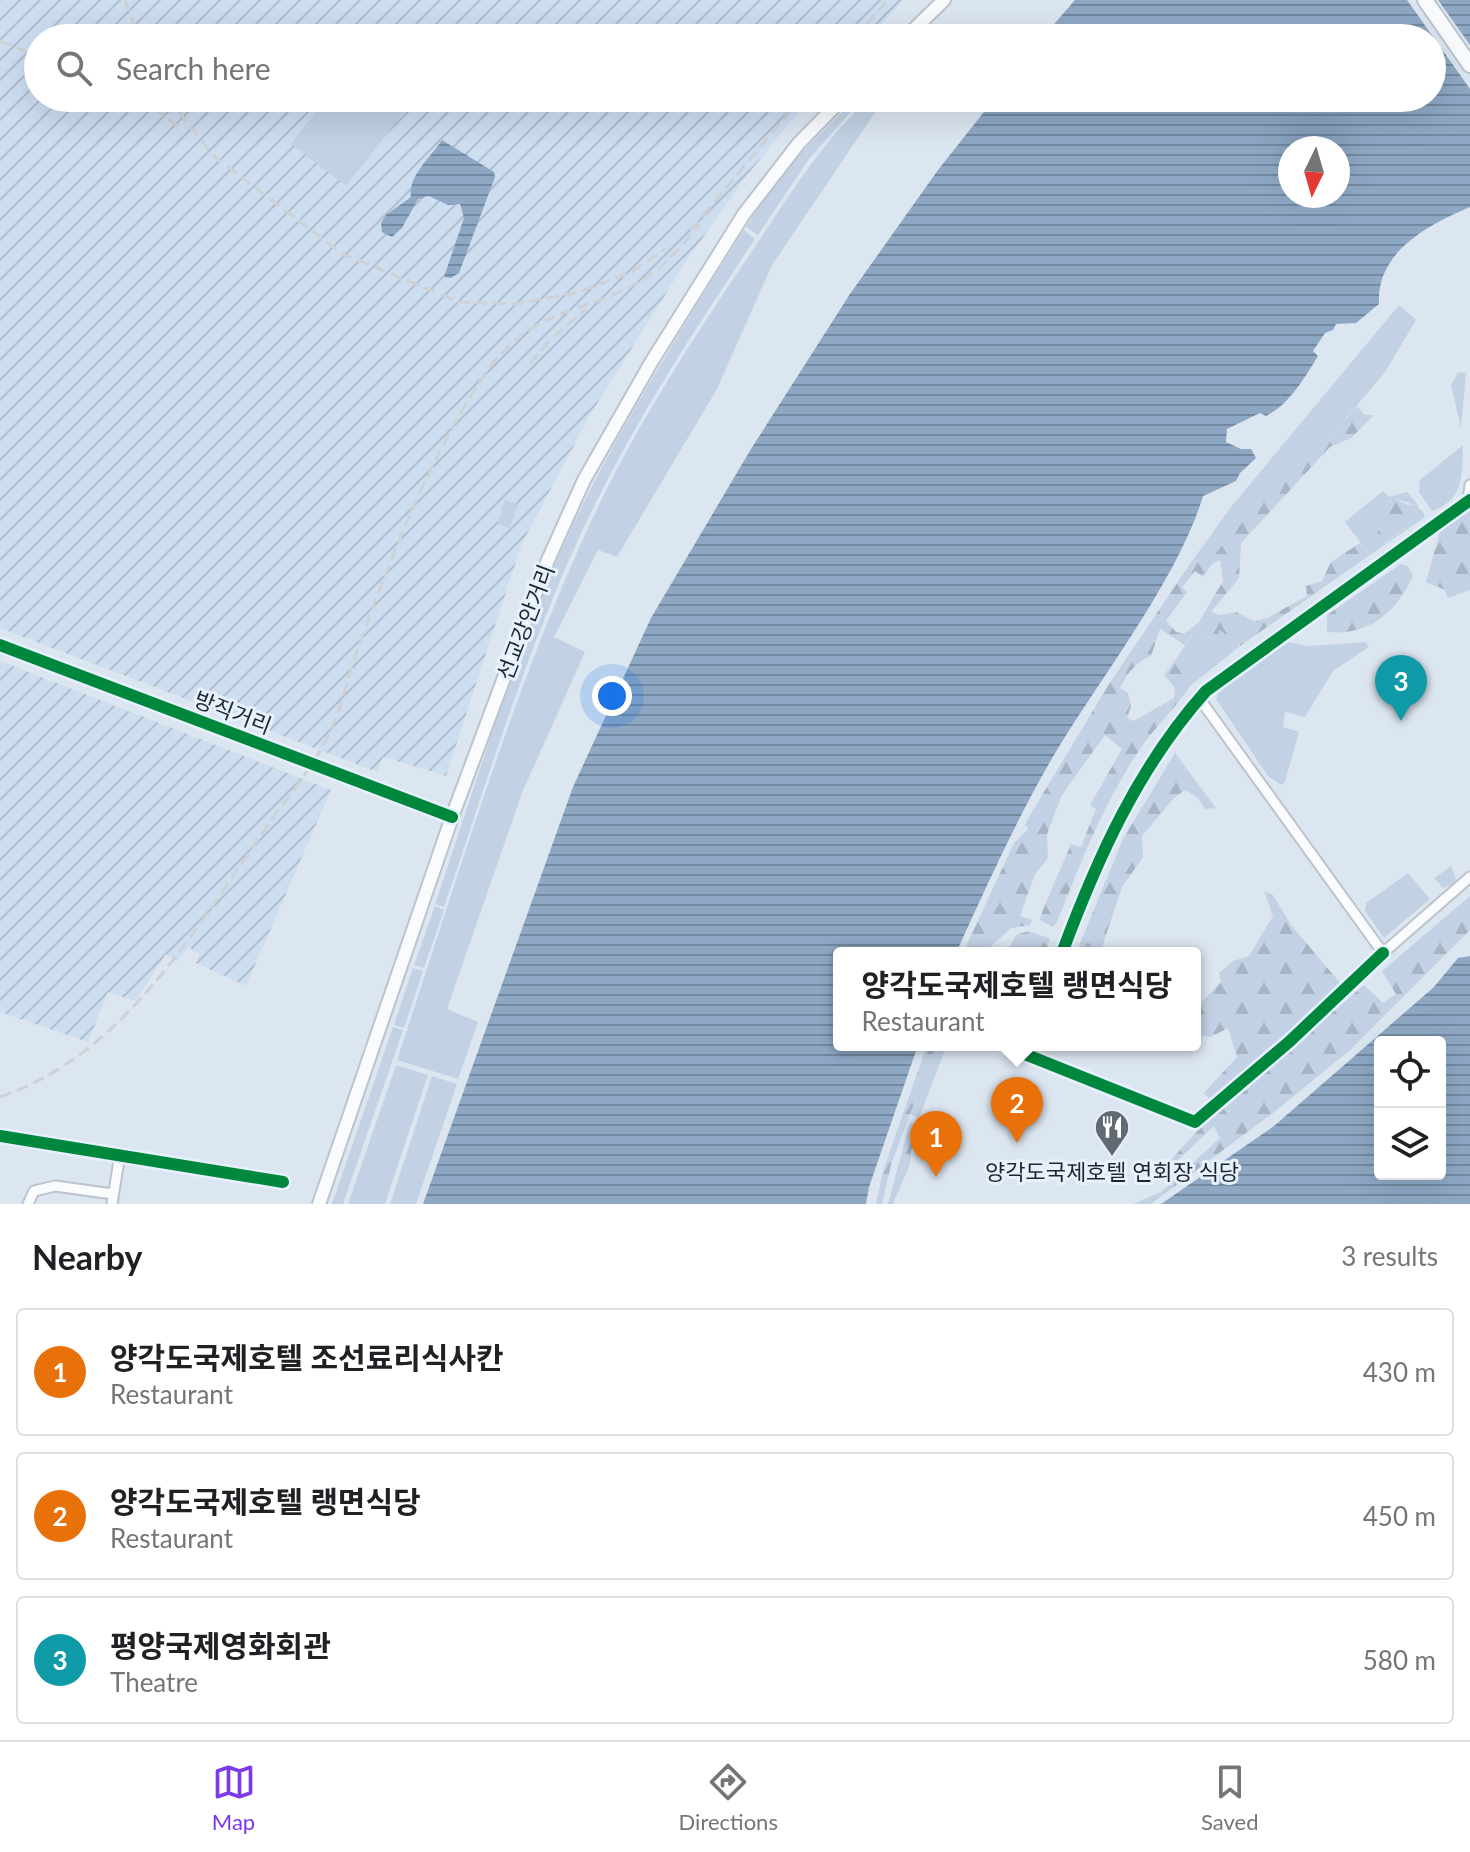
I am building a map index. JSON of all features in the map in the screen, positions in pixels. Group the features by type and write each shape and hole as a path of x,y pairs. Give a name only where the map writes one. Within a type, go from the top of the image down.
{"main road":[{"path":"919,24 944,0"},
{"path":"1425,0 1442,24"},
{"path":"1446,30 1470,65"},
{"name":"선교강안거리","path":"319,1204 452,817 548,560 584,480 652,361 744,214 799,143 829,112"},
{"name":"방직거리","path":"0,645 452,817"}],"street":[{"path":"1064,947 1096,865 1131,796 1163,745 1199,698 1469,501 1470,485"},
{"path":"1199,698 1383,953"},
{"path":"1120,1091 1195,1122 1289,1042 1383,953 1470,877"},
{"path":"0,1136 283,1182"},
{"path":"28,1204 34,1191 55,1186 112,1199 120,1154"}],"shaded area":[{"path":"0,0 904,0 881,24 24,24 24,112 799,112 747,175 685,263 590,415 522,543 446,776 383,757 377,772 0,628"},
{"path":"1075,0 1470,0 1470,207 1422,232 1395,255 1380,286 1379,304 1356,323 1336,324 1333,330 1325,333 1313,351 1318,356 1282,405 1266,416 1260,413 1227,429 1226,442 1241,449 1251,449 1256,458 1236,481 1203,496 1192,527 1159,591 1060,745 1031,796 959,947 833,947 833,1051 916,1051 869,1187 866,1204 423,1204 573,787 651,618 751,449 850,294 938,170 984,112 1446,112 1446,24 1054,24"},
{"path":"442,140 494,172 495,177 459,273 451,278 444,277 464,218 460,204 448,205 429,196 418,199 402,228 392,237 382,232 381,223 386,215 411,197 416,174"},
{"path":"0,661 331,790 246,986 196,963 199,954 189,947 177,961 166,954 135,1001 108,992 88,1042 0,1012"},
{"path":"1470,956 1470,1204 1161,1204 1274,1126 1374,1039 1374,1180 1446,1180 1446,1036 1378,1036 1434,987 1458,958"}],"green space":[{"path":"316,112 404,112 346,186 291,144"},
{"path":"842,112 851,112 809,159 758,235 746,227 780,174"},
{"path":"856,112 876,112 772,265 717,389 617,557 598,550 554,637 585,652 522,793 447,1009 478,1022 458,1079 397,1060 514,711 567,575 597,509 648,413 686,351 788,196"},
{"path":"744,230 755,239 651,402 613,469 572,553 513,703 444,907 435,904 509,683 575,521 635,408"},
{"path":"1399,305 1416,320 1385,372 1321,448 1273,484 1211,559 1192,561 1231,507"},
{"path":"1458,372 1466,373 1461,428 1451,385"},
{"path":"1357,406 1365,415 1374,415 1351,438 1330,447 1241,543 1239,578 1211,612 1220,615 1236,612 1254,621 1267,618 1307,596 1306,586 1322,581 1331,562 1360,543 1370,555 1240,646 1220,630 1216,641 1196,629 1185,645 1160,629 1151,656 1132,669 1120,688 1128,693 1131,706 1127,718 1134,721 1174,698 1175,688 1164,675 1174,662 1190,686 1140,749 1115,790 1057,922 1053,927 1040,920 1042,912 1071,844 1081,847 1096,809 1090,805 1122,749 1105,735 1062,795 1047,834 1048,858 1035,874 1020,916 1032,920 1030,925 1011,928 990,947 966,947 1014,843 1028,829 1025,825 1029,817 1109,684 1192,561 1211,559 1273,484 1321,448","holes":["1220,560 1223,581 1199,622 1184,634 1176,632 1166,621 1187,592 1182,587 1195,571 1203,577 1212,564"]},
{"path":"1463,445 1461,477 1456,493 1432,511 1419,492 1420,480"},
{"path":"1383,491 1389,497 1407,492 1419,506 1394,498 1388,503 1375,540 1385,544 1423,512 1425,517 1370,555 1345,522"},
{"path":"1394,498 1407,505 1415,504 1423,512 1384,544 1375,540 1388,503"},
{"path":"505,500 518,504 510,528 497,524"},
{"path":"1470,511 1470,590 1448,598 1445,590 1426,582 1440,531"},
{"path":"1401,564 1408,566 1413,576 1390,611 1369,626 1327,632 1327,615"},
{"path":"1196,629 1215,641 1219,629 1240,646 1190,686 1174,662"},
{"path":"1288,642 1309,646 1366,642 1369,647 1333,671 1305,717 1285,712 1283,727 1299,732 1285,782 1281,785 1268,776 1216,699 1219,690"},
{"path":"1175,753 1216,808 1205,809 1198,798 1185,790 1174,798 1142,836 1143,857 1122,887 1102,947 1078,947 1123,839"},
{"path":"1451,866 1457,883 1443,888 1434,878"},
{"path":"1408,873 1430,899 1384,938 1365,911 1366,903"},
{"path":"1264,891 1273,895 1291,925 1342,985 1210,1099 1204,1093 1237,1057 1228,1028 1211,1037 1201,1036 1201,1003 1221,982 1219,973 1233,961 1249,956 1273,916"},
{"path":"1470,896 1470,930 1349,1051 1273,1113 1151,1204 1133,1204 1161,1192 1220,1138 1214,1126 1160,1177 1158,1174 1211,1116 1364,985 1383,1003 1396,994 1382,971"},
{"path":"435,906 444,910 424,968 414,965"},
{"path":"1029,931 1050,939 1047,947 1010,947 1016,935"},
{"path":"413,968 423,971 404,1028 394,1025"},
{"path":"393,1027 403,1030 343,1204 332,1204"},
{"path":"925,1051 934,1051 891,1165 882,1204 876,1204 883,1171"},
{"path":"934,1051 945,1051 919,1118 910,1114"},
{"path":"396,1065 428,1075 385,1204 348,1204"},
{"path":"432,1076 457,1084 416,1204 390,1204"},
{"path":"910,1122 914,1124 910,1164 893,1204 888,1204"}],"pier":[{"path":"1407,0 1438,0 1470,45 1470,89 1446,55 1446,24 1424,24"}],"tunnel":[{"path":"1017,1051 1120,1091"}],"railway":[{"path":"125,0 134,24"},
{"path":"867,24 888,0"},
{"path":"0,41 24,50"},
{"path":"159,112 183,130"},
{"path":"179,112 214,156 341,253 459,302 515,304 576,293 630,273 665,249"},
{"path":"691,230 789,112"},
{"path":"0,1097 44,1078 83,1052 119,1021 151,987 210,910 312,764 335,720 357,650 414,505 464,407 502,353 539,324 620,291 652,274 700,224"},
{"path":"530,364 550,340 586,309"}],"cycle path":[{"path":"1064,947 1122,815 1160,751 1206,691 1470,500"},
{"path":"0,645 452,817"},
{"path":"1017,1051 1195,1122 1289,1042 1383,953"},
{"path":"0,1136 283,1182"}],"place":[{"name":"평양국제영화회관","path":"1401,721"},
{"name":"양각도국제호텔 랭면식당","path":"1017,1143"},
{"name":"양각도국제호텔 연회장 식당","path":"1112,1158"},
{"name":"양각도국제호텔 조선료리식사칸","path":"936,1177"}]}
